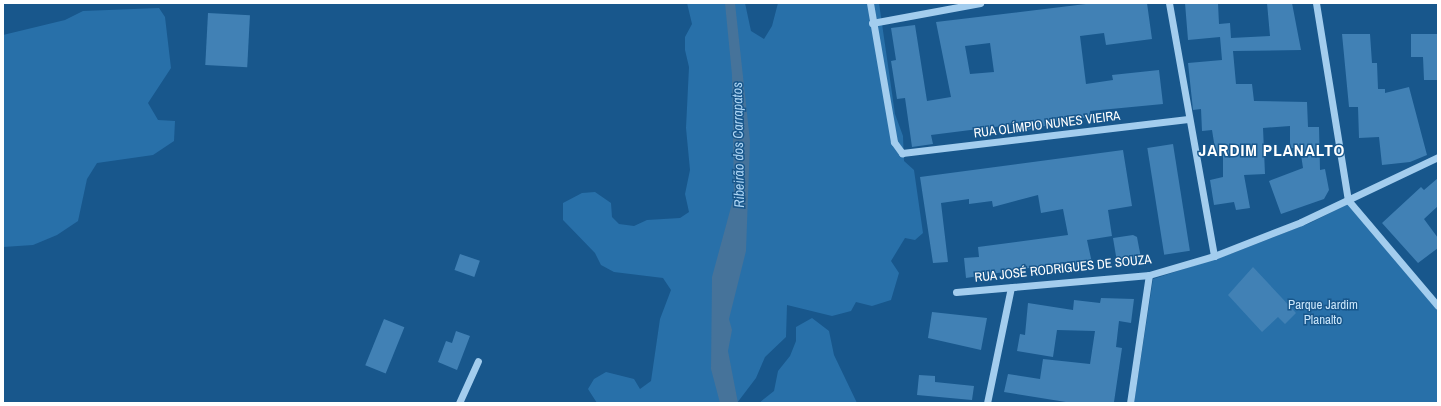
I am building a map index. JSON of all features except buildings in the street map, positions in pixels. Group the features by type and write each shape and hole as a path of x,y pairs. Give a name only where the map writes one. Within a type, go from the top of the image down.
{"street":[{"path":"870,3 872,23 980,3"},
{"path":"1169,3 1188,119 1214,256"},
{"path":"1316,3 1348,200 1438,306"},
{"name":"RUA OLÍMPIO NUNES VIEIRA","path":"872,23 894,142 897,148 909,154 1188,119"},
{"name":"RUA JOSÉ RODRIGUES DE SOUZA","path":"956,292 1149,275 1214,256 1348,200 1438,157"},
{"path":"1130,403 1149,275"},
{"path":"987,403 1011,287"},
{"path":"458,403 478,361"}],"green space":[{"path":"687,3 745,3 751,31 764,39 772,26 778,3 879,3 895,114 903,136 904,161 914,170 923,233 915,240 905,238 891,261 899,273 891,300 872,306 856,302 851,311 832,316 787,305 786,337 765,357 756,378 737,403 597,403 588,389 594,379 606,372 634,379 640,389 651,381 660,319 671,290 663,278 614,272 601,265 595,253 563,220 563,203 582,193 595,192 611,203 612,217 619,224 634,226 647,220 680,218 689,212 685,194 690,170 686,128 689,67 685,50 685,37 692,24"},
{"path":"159,8 165,17 171,68 148,103 158,120 175,121 174,141 153,155 97,163 87,179 78,221 57,235 33,245 3,247 3,35 65,20 83,11"},
{"name":"Parque Jardim Planalto","path":"1348,204 1438,311 1438,403 1134,403 1153,279 1233,253 1310,223"},
{"path":"812,318 829,331 834,355 857,403 759,403 774,391 778,371 790,356 796,341 796,327"}],"water":[{"name":"Ribeirão dos Carrapatos","path":"725,3 735,3 750,141 746,251 729,319 732,330 728,351 738,403 720,403 711,369 712,277 734,196 732,75"}],"district":[{"name":"JARDIM PLANALTO","path":"1272,150"}]}
